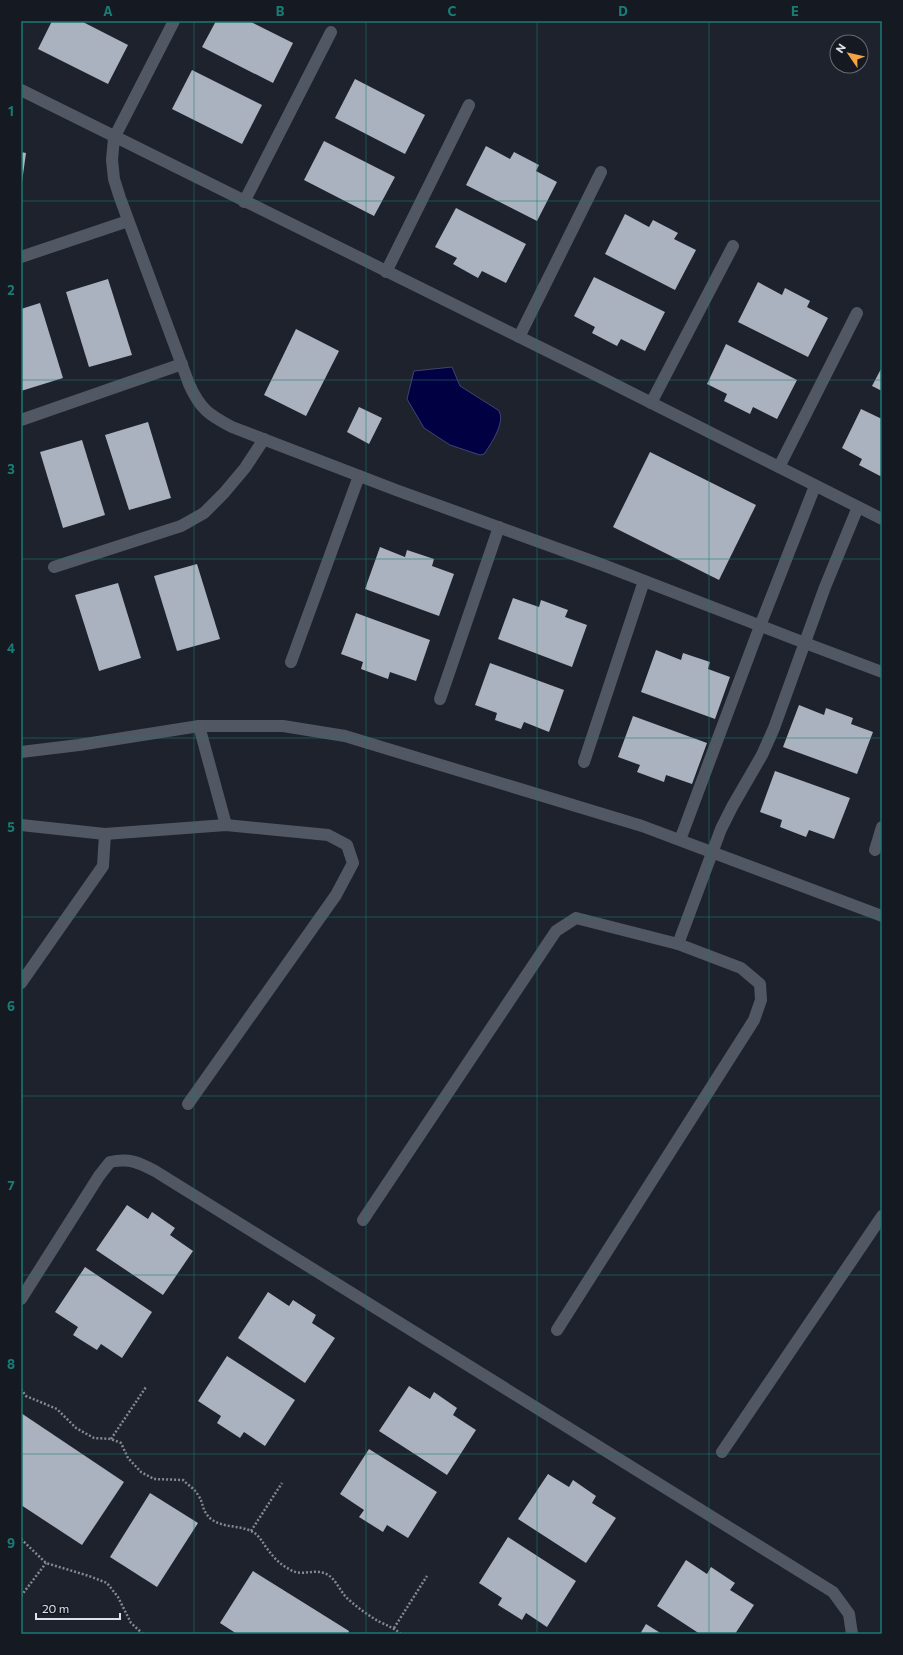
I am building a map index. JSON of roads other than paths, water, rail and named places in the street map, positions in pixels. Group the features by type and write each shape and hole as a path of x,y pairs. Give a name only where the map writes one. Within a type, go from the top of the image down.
{"street":[{"path":"174,21 114,138 112,160 114,179 128,221 182,364 194,394 200,404 212,416 232,427 359,476 644,580 882,672"},
{"path":"244,202 331,32"},
{"path":"21,90 114,138 519,337 882,520"},
{"path":"386,272 469,105"},
{"path":"519,337 600,172"},
{"path":"21,258 128,221"},
{"path":"651,403 733,246"},
{"path":"779,467 857,313"},
{"path":"21,420 182,364"},
{"path":"54,567 181,526 204,513 224,493 245,468 264,439"},
{"path":"291,662 359,476"},
{"path":"680,840 760,626 815,486"},
{"path":"678,944 721,829 732,806 762,755 825,587 858,507"},
{"path":"440,699 499,527"},
{"path":"584,762 644,580"},
{"path":"199,726 226,825"},
{"path":"21,752 79,745 199,726 283,726 345,736 642,826 882,916"},
{"path":"21,825 105,834 226,825 328,835 347,846 353,863 336,895 188,1104"},
{"path":"874,850 882,828"},
{"path":"21,983 102,866 105,834"},
{"path":"363,1220 556,931 576,918 678,944 741,968 760,984 760,1000 754,1020 557,1330"},
{"path":"21,1299 99,1176 110,1162 120,1160 137,1162 162,1175 833,1592 849,1614 852,1634"},
{"path":"722,1452 882,1216"}]}
